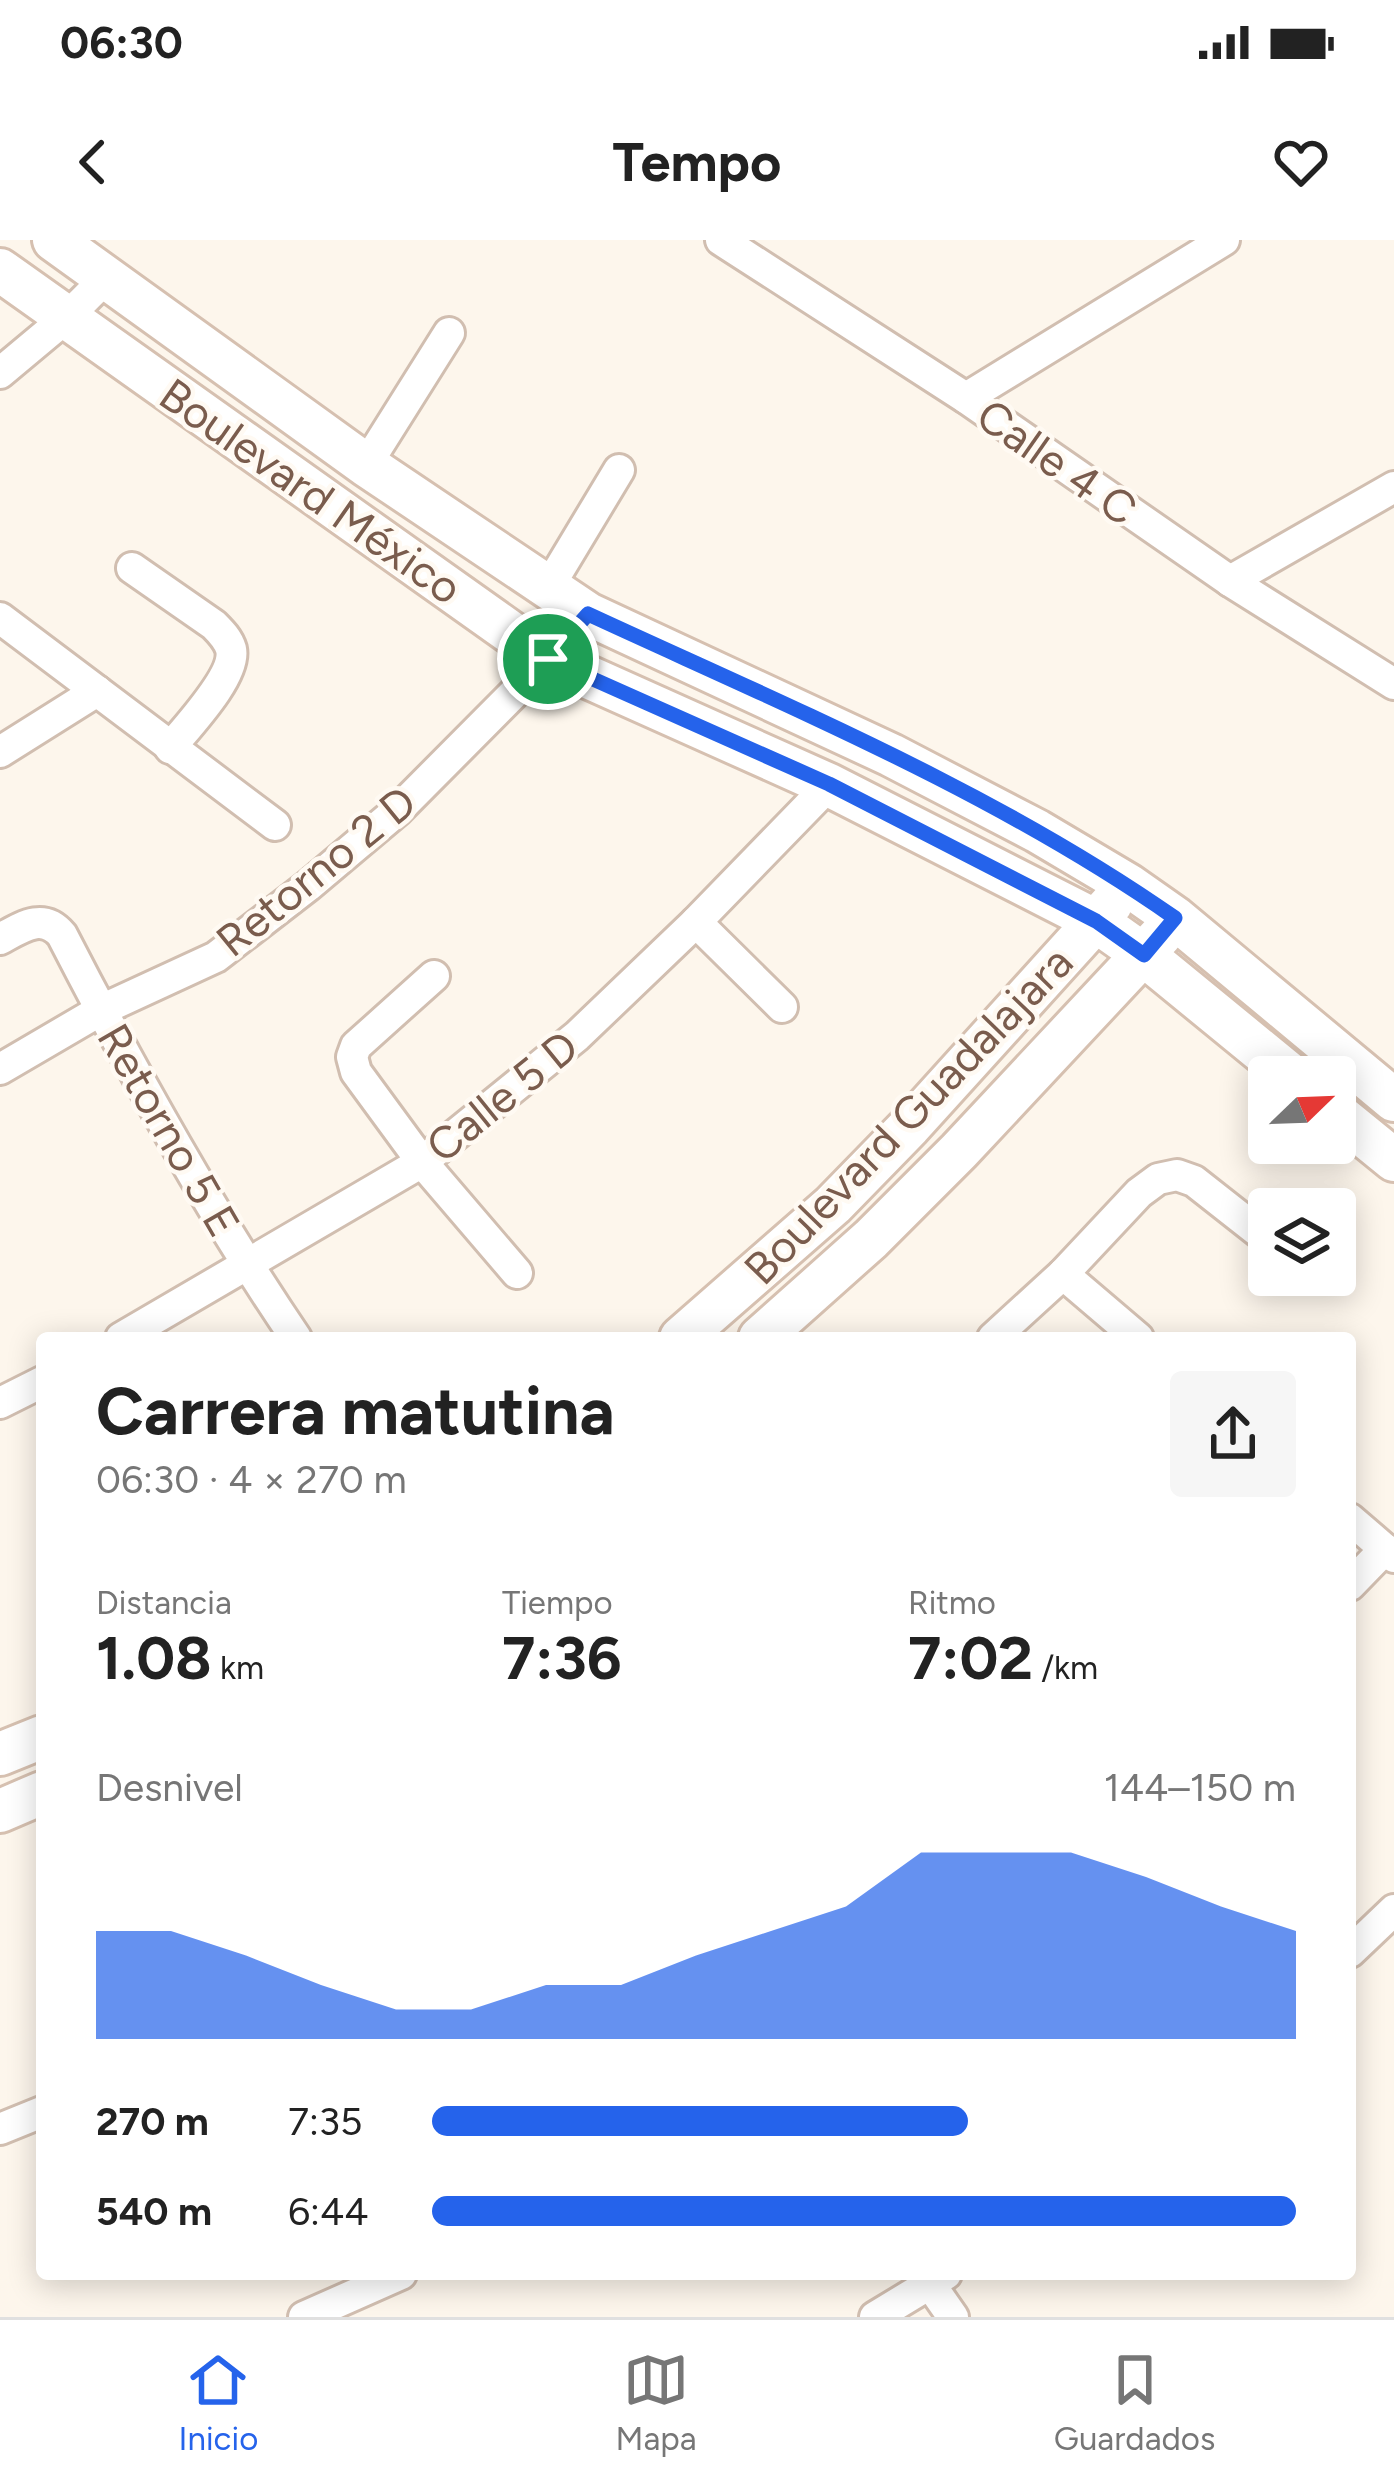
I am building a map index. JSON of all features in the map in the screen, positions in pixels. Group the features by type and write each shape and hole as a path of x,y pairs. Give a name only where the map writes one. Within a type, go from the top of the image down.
{"street":[{"name":"Boulevard México","path":"54,240 366,464 588,614 891,755 1128,885 1175,918 1394,1100"},
{"name":"Calle 4 C","path":"721,240 966,398 1230,581 1394,684"},
{"path":"966,398 1225,240"},
{"name":"Boulevard México","path":"0,270 548,659 829,784 1096,921 1267,1056"},
{"path":"0,373 106,277"},
{"path":"366,464 449,333"},
{"path":"548,588 619,470"},
{"path":"1230,581 1394,487"},
{"path":"132,568 214,625 231,650 225,676 170,748"},
{"name":"Retorno 2 D","path":"0,1069 100,1010 217,957 397,811 588,614"},
{"path":"0,618 275,825"},
{"path":"0,752 97,691"},
{"name":"Calle 5 D","path":"131,1332 422,1162 578,1036 829,784"},
{"name":"Boulevard Guadalajara","path":"689,1332 833,1205 1128,885"},
{"name":"Boulevard Guadalajara","path":"767,1332 930,1180 1175,918"},
{"name":"Retorno 5 E","path":"0,938 45,922 62,935 100,1010 247,1264 292,1332"},
{"path":"695,922 782,1007"},
{"path":"434,976 356,1046 352,1057 356,1072 422,1162 517,1273"},
{"path":"1356,1129 1394,1160"},
{"path":"1000,1332 1158,1179 1177,1175 1194,1181 1248,1223"},
{"path":"1063,1274 1131,1332"},
{"path":"0,1403 36,1385"},
{"path":"1356,1525 1389,1553 1356,1580"},
{"path":"0,1754 36,1739"},
{"path":"0,1811 36,1796"},
{"path":"0,2128 36,2114"},
{"path":"304,2317 387,2280"},
{"path":"875,2317 930,2280"},
{"path":"934,2280 952,2317"}],"route":[{"path":"588,614 891,755 1037,831 1175,918 1144,955 1096,921 829,784 548,659 588,614"}]}
